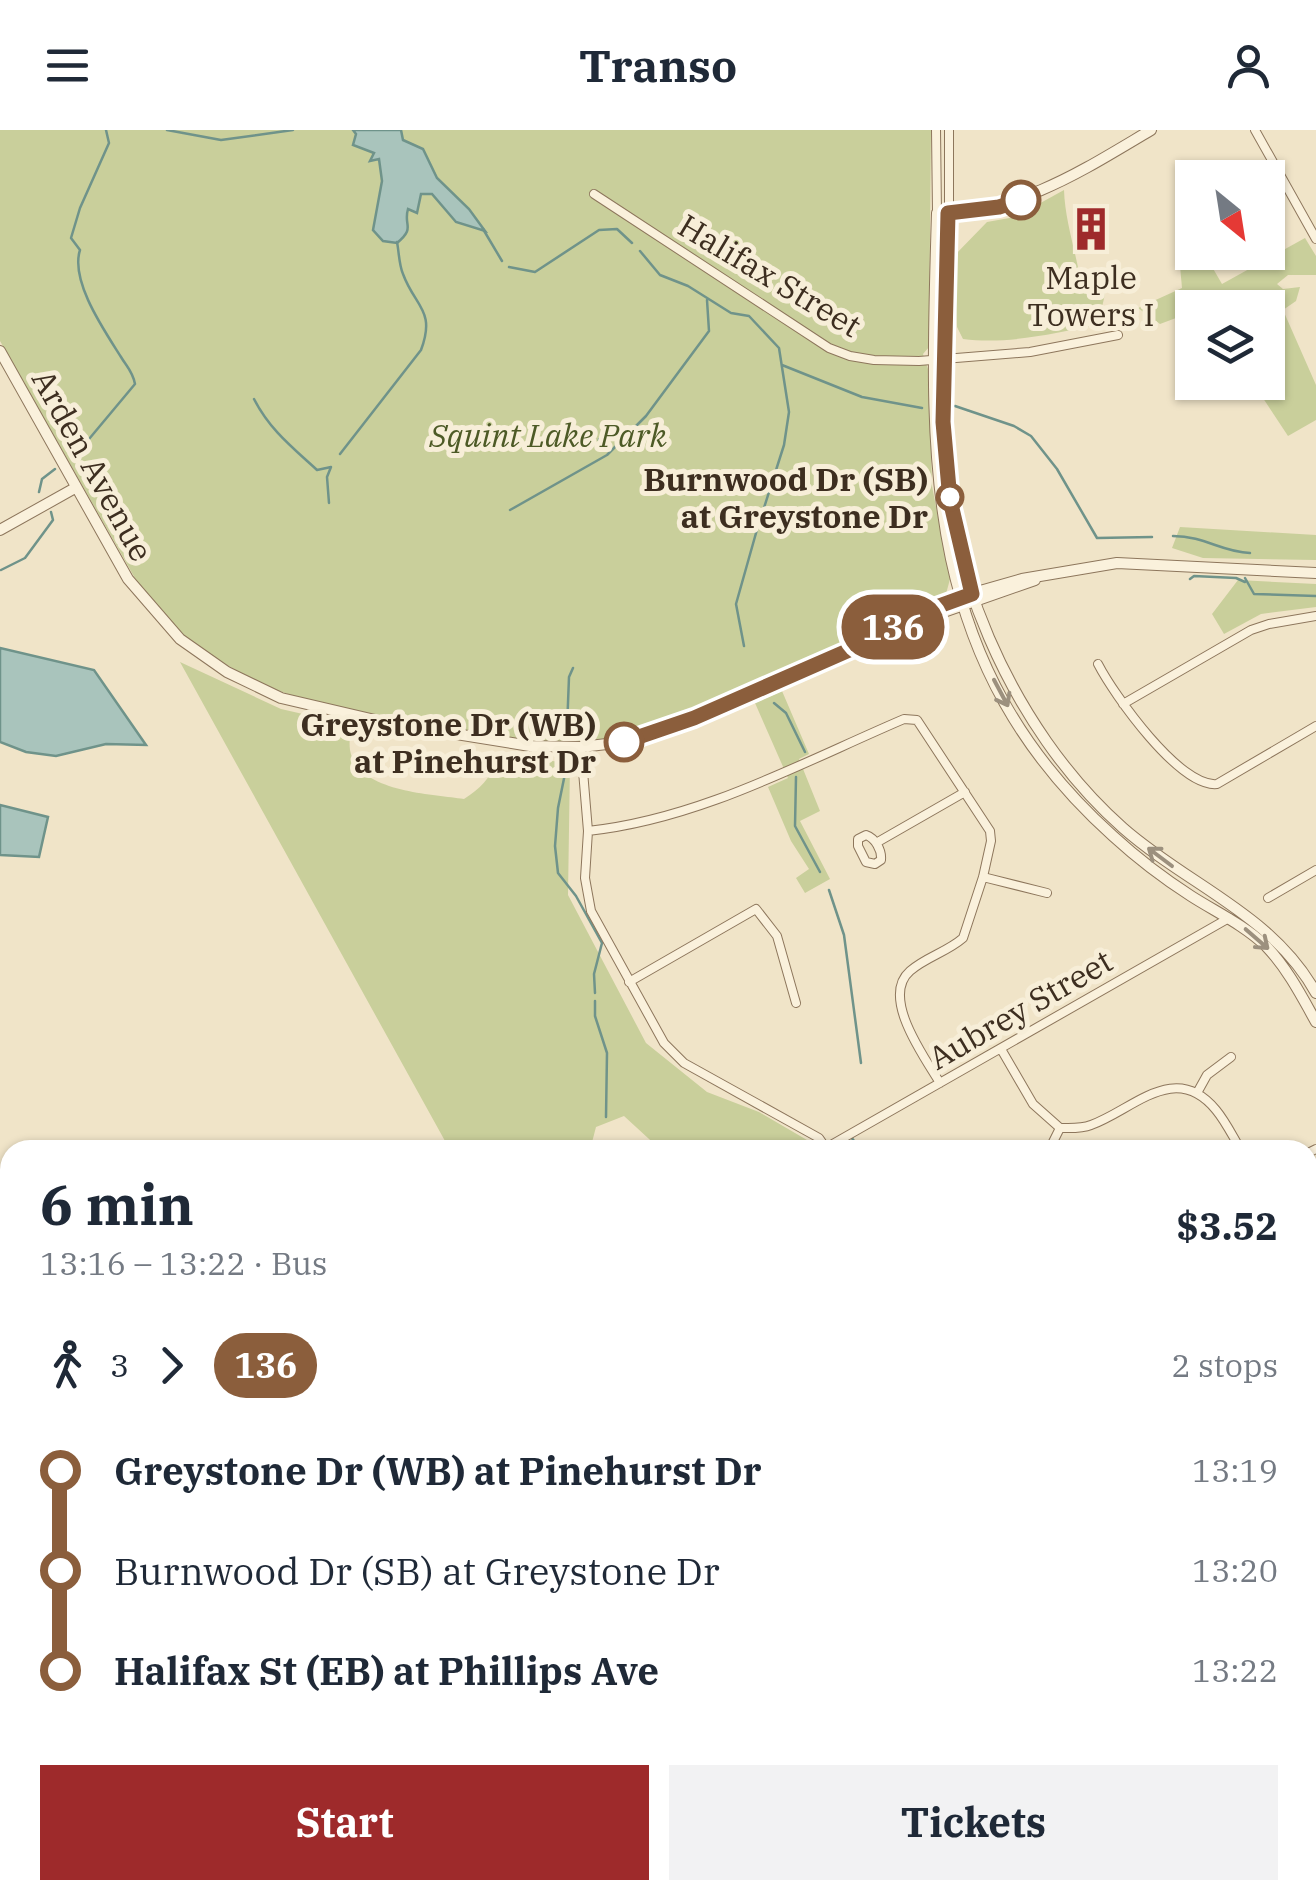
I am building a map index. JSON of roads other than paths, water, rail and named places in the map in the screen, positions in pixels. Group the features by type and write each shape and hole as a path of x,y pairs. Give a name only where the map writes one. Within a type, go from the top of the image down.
{"street":[{"path":"936,130 947,358 942,409 967,599 1011,683 1074,776 1149,848 1241,910 1282,945 1316,994"},
{"path":"949,130 933,359 933,434 939,505 967,599 1004,698 1062,782 1110,834 1140,859 1255,937 1279,962 1316,1022"},
{"path":"943,213 999,207 1029,198 1151,130"},
{"path":"1255,130 1316,238"},
{"name":"Halifax Street","path":"594,194 829,348 850,356 874,360 933,359 1030,352 1118,335"},
{"name":"Arden Avenue","path":"0,350 75,488 144,602 180,640 252,686 281,698 388,723 530,746 581,747 624,742 656,734 889,630 1022,578 1117,563 1316,574"},
{"path":"0,530 75,488"},
{"path":"1123,704 1250,630 1316,616"},
{"path":"1098,664 1150,738 1196,780 1207,785 1217,784 1316,726"},
{"path":"588,830 646,822 695,809 904,718 917,720 990,831 992,841 963,938 905,974 900,989 903,1019 940,1084"},
{"path":"581,747 588,830 585,878 591,911 664,1043 677,1058 821,1140"},
{"path":"1217,784 1223,794"},
{"path":"876,843 964,792"},
{"path":"1268,898 1316,870"},
{"path":"983,877 1048,893"},
{"path":"629,982 756,909 777,936 796,1003"},
{"name":"Aubrey Street","path":"840,1140 1241,910"},
{"path":"1001,1048 1032,1104 1060,1128 1092,1125 1160,1090 1177,1089 1198,1093 1219,1112 1235,1140"},
{"path":"1198,1093 1207,1074 1232,1057"},
{"path":"1054,1140 1060,1128"},
{"path":"262,1900 280,1900"}],"water":[{"path":"353,130 401,130 403,140 423,149 437,178 485,231 456,222 432,194 421,194 417,213 408,209 408,230 403,238 397,243 383,241 373,230 382,181 379,159 370,161 374,153 353,145"},
{"path":"0,648 94,670 146,745 106,744 56,756 26,752 0,742"},
{"path":"0,805 48,817 39,857 0,855"}],"waterway":[{"path":"74,457 135,384 90,305 80,276 80,250 71,238 109,143 106,130"},
{"path":"167,130 221,140 293,130"},
{"path":"483,229 502,261"},
{"path":"509,267 535,272 599,230 617,229 632,243"},
{"path":"340,454 421,350 425,337 425,317 403,274 397,242"},
{"path":"640,251 660,275 688,286 731,313 749,316 779,348 789,412 784,445 762,514"},
{"path":"510,510 607,455 646,416 709,331 707,300"},
{"path":"782,365 862,397 922,408"},
{"path":"254,399 274,429 317,470 331,467 327,477 329,503"},
{"path":"955,406 1014,426 1031,436 1057,469 1097,538 1152,537"},
{"path":"39,492 42,479 55,469"},
{"path":"1,570 25,558 53,520 51,512"},
{"path":"744,646 736,604 758,526"},
{"path":"1173,536 1250,553"},
{"path":"1190,579 1236,578 1245,582"},
{"path":"1245,578 1254,594 1316,596"},
{"path":"567,729 569,677 573,668"},
{"path":"774,703 786,713 805,752"},
{"path":"568,759 558,808 558,873 602,943 594,974 595,993"},
{"path":"796,777 795,826 820,872"},
{"path":"829,890 844,935 861,1063"},
{"path":"595,1001 595,1016 607,1053 606,1117"}],"place":[{"name":"Maple Towers I","path":"1091,229"},
{"name":"Burnwood Dr (SB) at Greystone Dr","path":"950,497"},
{"name":"Greystone Dr (WB) at Pinehurst Dr","path":"624,742"}],"park label":[{"name":"Squint Lake Park","path":"548,435"}]}
